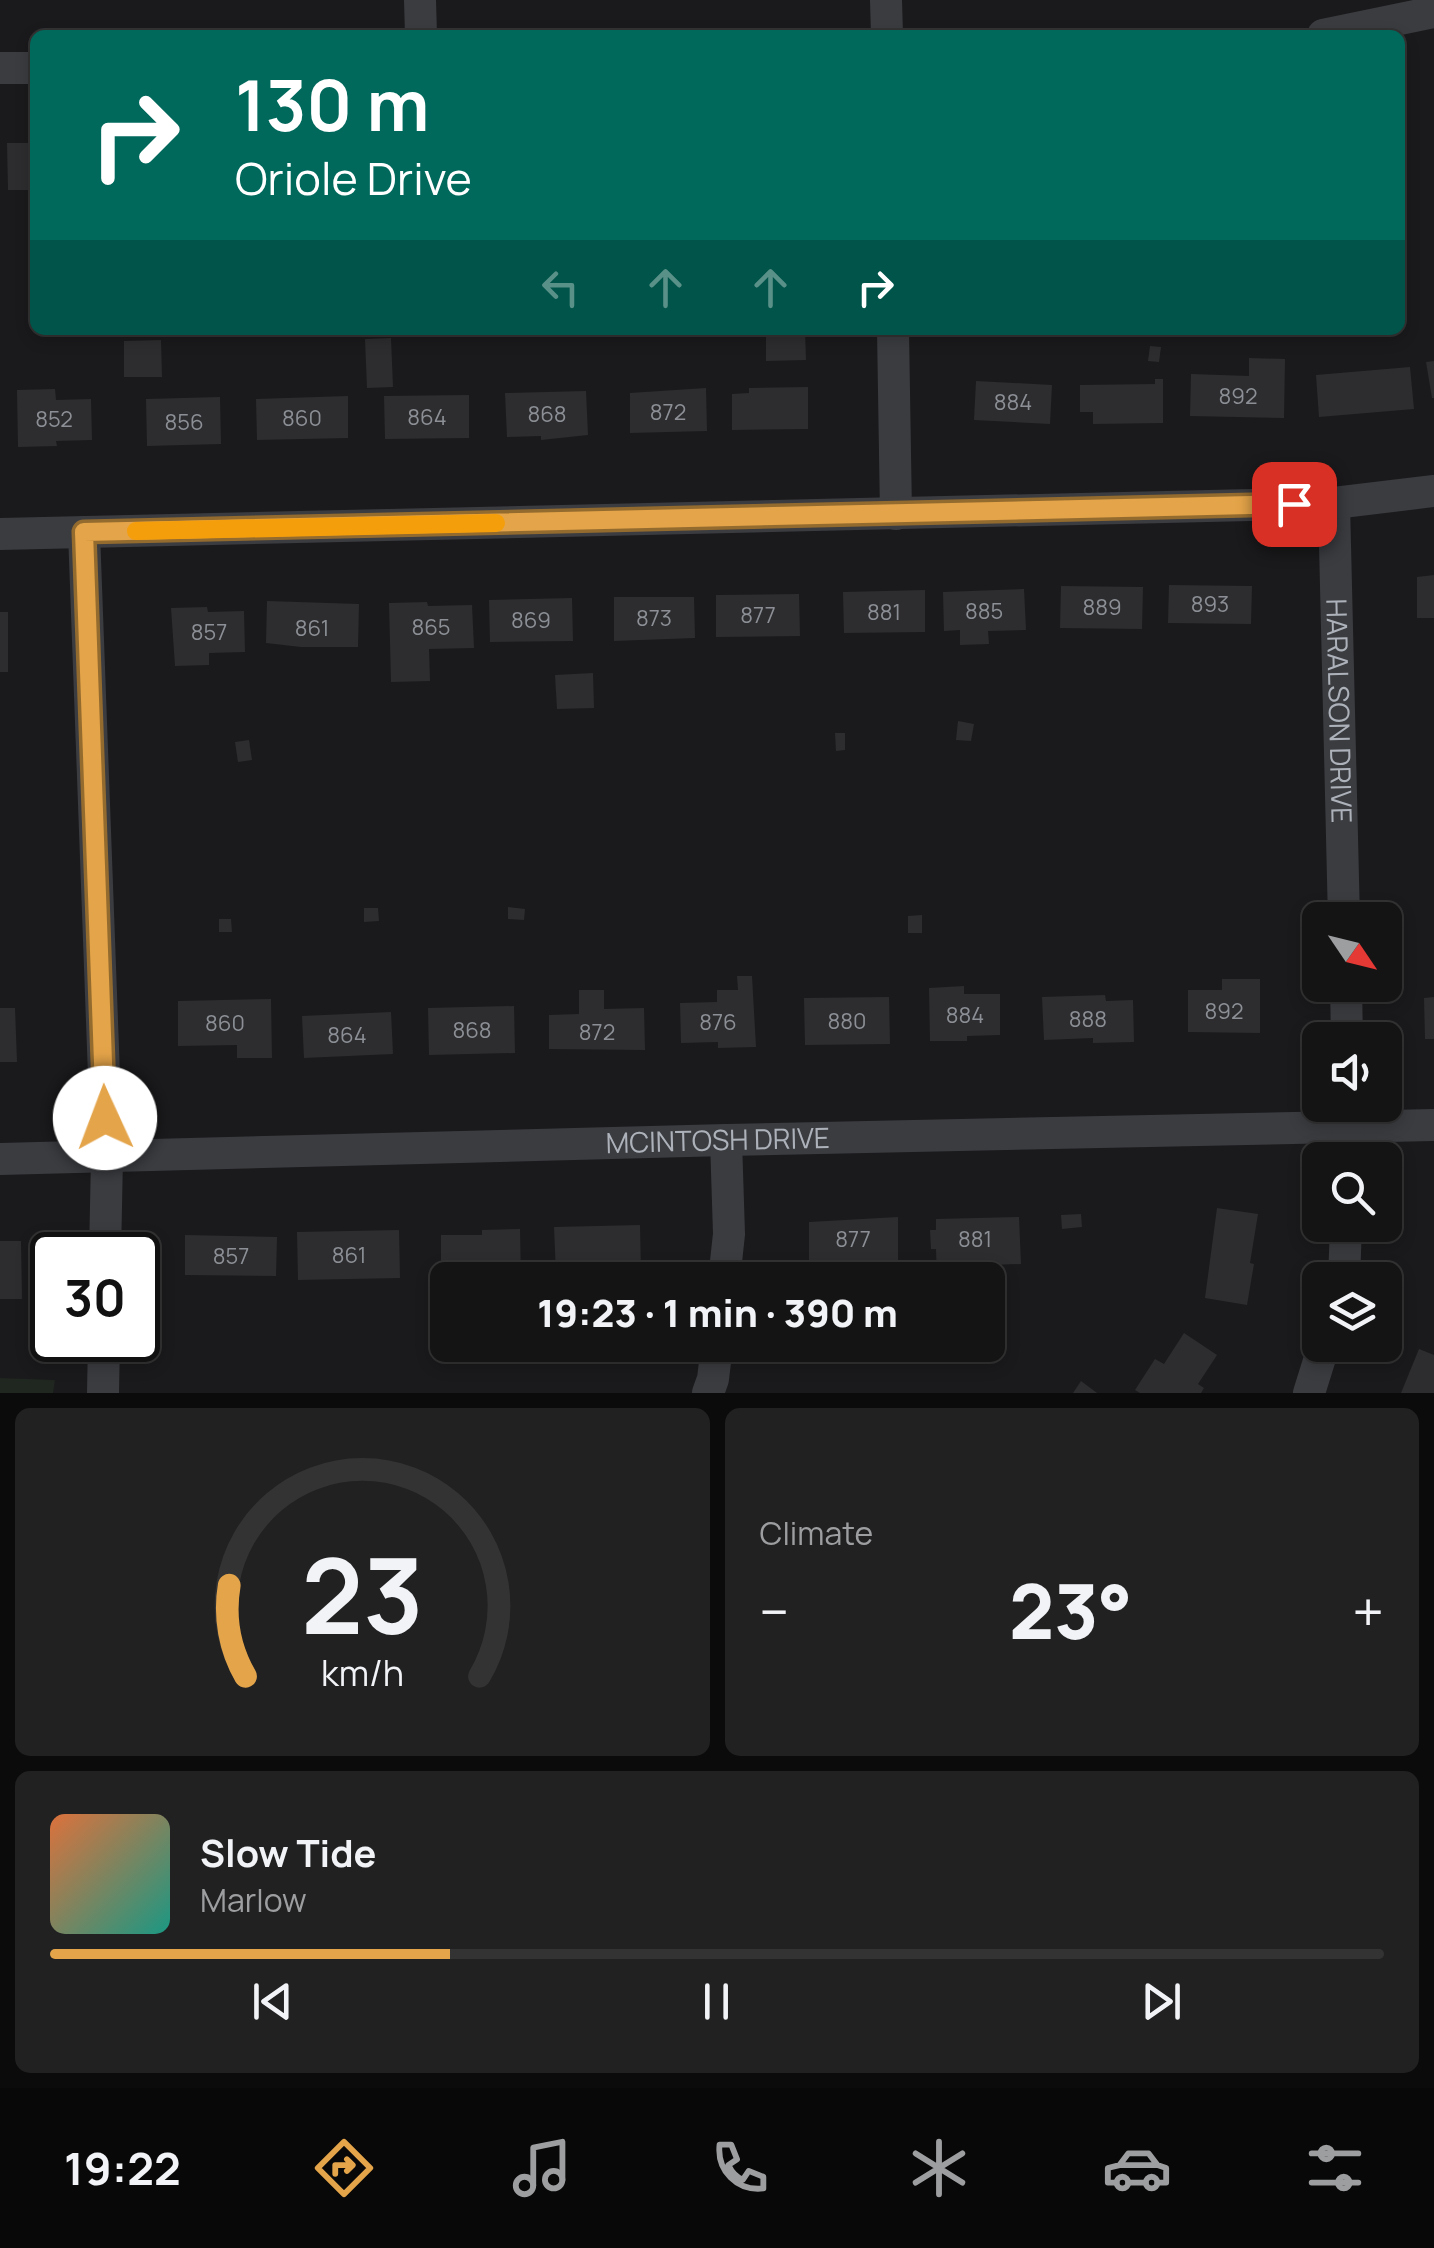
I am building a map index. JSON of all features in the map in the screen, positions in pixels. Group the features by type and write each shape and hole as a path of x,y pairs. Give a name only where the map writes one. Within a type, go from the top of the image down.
{"street":[{"path":"420,0 421,30"},
{"path":"886,0 886,30"},
{"path":"1347,30 1434,12"},
{"path":"0,68 30,68"},
{"path":"893,335 896,514"},
{"path":"0,534 1334,503 1434,491"},
{"name":"HARALSON DRIVE","path":"1334,503 1344,902"},
{"path":"84,532 107,1157 105,1232"},
{"name":"MCINTOSH DRIVE","path":"0,1158 726,1140 1302,1118"},
{"name":"MCINTOSH DRIVE","path":"1400,1122 1434,1126"},
{"path":"726,1140 729,1234 726,1262"},
{"path":"103,1393 104,1362"},
{"path":"708,1393 715,1362"},
{"path":"1308,1393 1318,1362"}],"shaded area":[{"path":"0,1378 55,1380 53,1393 0,1393"}],"building":[{"path":"7,143 30,143 30,190 8,190"},
{"path":"766,335 805,335 806,360 766,361"},
{"path":"391,338 393,387 367,388 365,339"},
{"path":"161,340 162,377 124,377 124,341"},
{"path":"1150,346 1161,347 1159,362 1148,361"},
{"path":"1249,358 1285,359 1284,418 1190,416 1191,374 1249,376"},
{"path":"1434,361 1434,398 1432,398 1426,362"},
{"path":"1410,367 1414,409 1319,417 1316,375"},
{"path":"1155,379 1163,379 1163,423 1093,424 1093,412 1080,412 1080,385 1155,384"},
{"path":"976,381 1052,385 1050,424 974,420"},
{"path":"808,387 808,429 732,430 732,394 749,393 749,388"},
{"path":"706,388 707,431 630,433 630,393"},
{"path":"55,389 56,400 91,399 92,440 18,447 17,390"},
{"path":"586,391 588,435 541,440 541,436 507,437 505,393"},
{"path":"469,395 469,438 385,439 384,396"},
{"path":"348,396 348,438 257,440 256,399"},
{"path":"220,397 221,444 147,446 146,399"},
{"path":"1434,575 1434,618 1417,618 1417,577"},
{"path":"1169,585 1252,586 1251,624 1168,623"},
{"path":"1061,586 1143,587 1142,629 1060,628"},
{"path":"1024,589 1026,630 988,631 989,644 960,645 960,630 944,631 943,592"},
{"path":"925,590 925,632 844,633 843,592"},
{"path":"799,594 800,636 716,637 716,595"},
{"path":"614,597 694,597 695,638 614,641"},
{"path":"572,598 573,641 490,642 489,600"},
{"path":"267,601 359,604 358,647 266,643"},
{"path":"427,602 428,606 472,605 474,648 429,649 430,681 391,682 389,603"},
{"path":"207,607 208,612 244,611 245,652 209,653 209,665 175,666 171,608"},
{"path":"0,612 8,612 8,672 0,672"},
{"path":"593,673 594,708 557,709 555,675"},
{"path":"958,721 974,724 971,741 956,740"},
{"path":"835,733 845,733 845,750 836,751"},
{"path":"249,740 252,760 238,762 235,742"},
{"path":"508,907 525,909 524,920 508,919"},
{"path":"364,908 378,908 379,921 364,922"},
{"path":"922,915 922,933 908,933 908,916"},
{"path":"219,919 231,919 232,932 219,932"},
{"path":"737,976 752,976 756,1047 718,1048 718,1042 681,1043 680,1003 717,1002 717,990 738,990"},
{"path":"1222,979 1260,979 1260,1033 1188,1032 1188,990 1222,990"},
{"path":"964,986 964,994 1000,994 1000,1035 967,1036 967,1041 930,1041 929,988"},
{"path":"579,990 604,990 604,1009 644,1008 645,1050 549,1049 549,1015 579,1014"},
{"path":"1105,995 1106,1001 1133,1000 1134,1042 1093,1043 1093,1038 1044,1040 1042,997"},
{"path":"889,997 890,1044 805,1045 804,998"},
{"path":"1434,997 1434,1039 1425,1039 1424,998"},
{"path":"271,999 272,1058 237,1058 237,1045 178,1046 178,1001"},
{"path":"514,1006 515,1053 429,1055 428,1008"},
{"path":"0,1008 15,1008 17,1062 0,1062"},
{"path":"391,1012 393,1054 304,1058 302,1016"},
{"path":"1217,1208 1258,1214 1247,1305 1205,1298"},
{"path":"1081,1214 1082,1227 1062,1229 1061,1215"},
{"path":"898,1217 898,1261 809,1262 809,1222"},
{"path":"1019,1217 1021,1264 936,1262 930,1230 936,1230 936,1219"},
{"path":"640,1225 641,1262 555,1262 554,1227"},
{"path":"520,1229 521,1262 441,1262 441,1235 482,1235 482,1230"},
{"path":"399,1230 400,1278 298,1280 297,1232"},
{"path":"185,1235 277,1237 276,1276 185,1275"},
{"path":"0,1241 21,1241 22,1299 0,1299"},
{"path":"1184,1333 1217,1355 1198,1384 1204,1388 1201,1393 1135,1390 1155,1359 1164,1364"},
{"path":"1419,1349 1434,1355 1434,1393 1401,1393"},
{"path":"1081,1381 1097,1393 1073,1393"}],"slow traffic":[{"path":"136,531 496,523"}],"route":[{"path":"105,1118 84,532 1294,504"}]}
